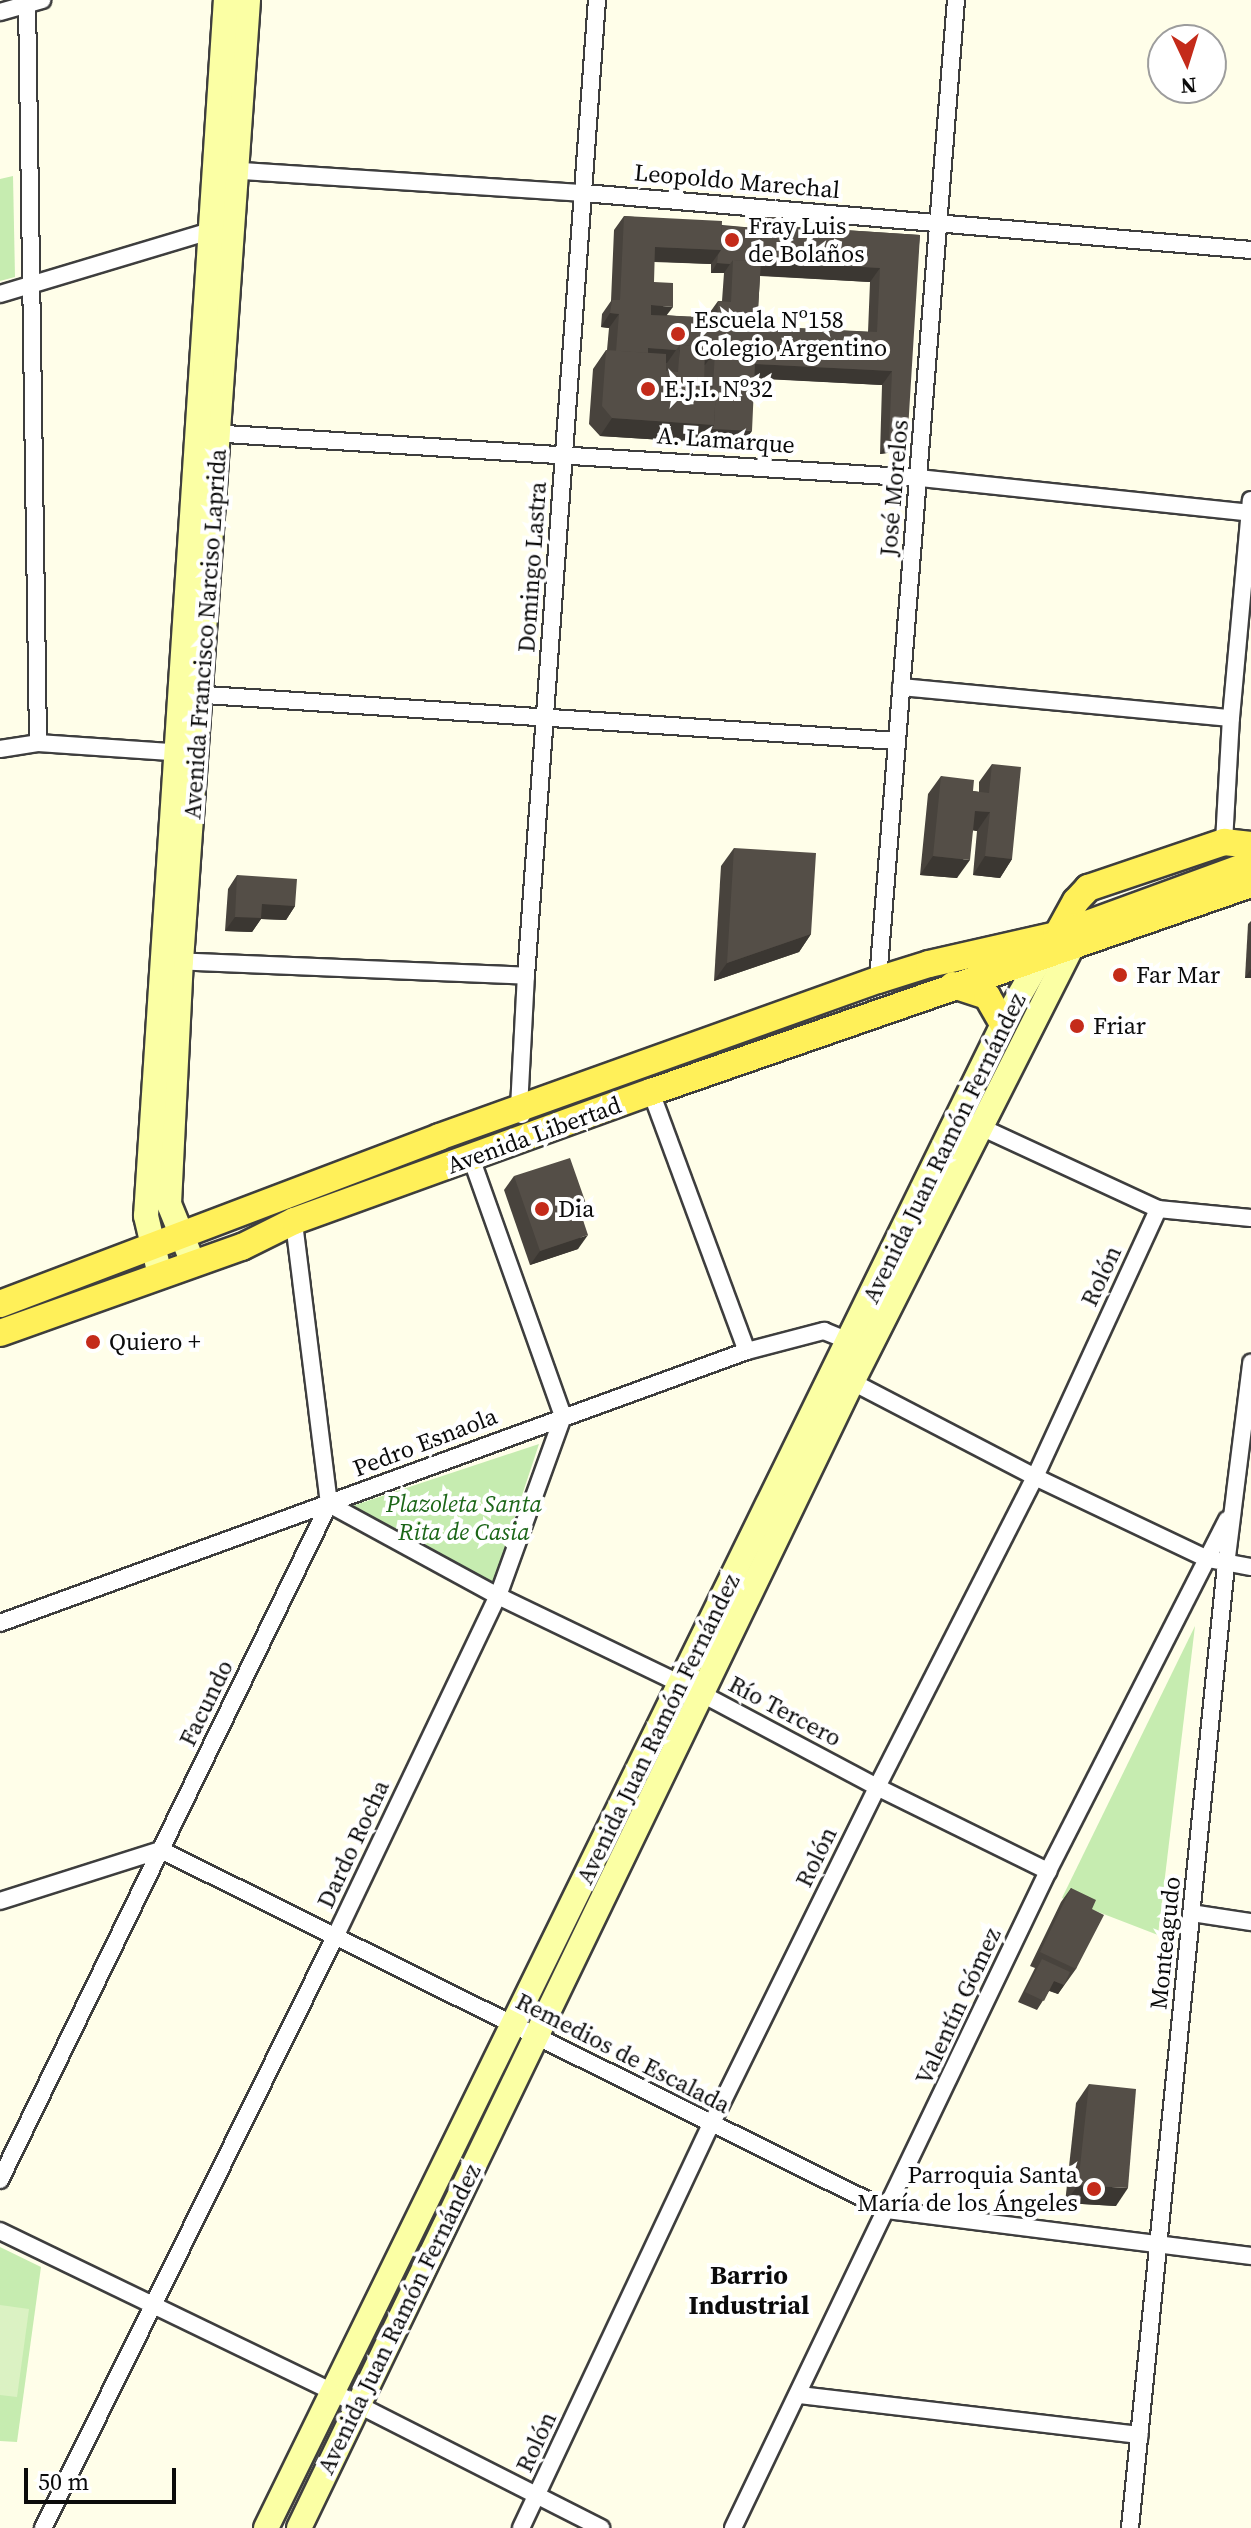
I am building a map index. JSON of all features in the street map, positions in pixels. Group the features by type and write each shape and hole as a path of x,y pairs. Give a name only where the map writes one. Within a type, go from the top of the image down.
{"main road":[{"name":"Avenida Francisco Narciso Laprida","path":"160,1275 151,1248 146,1216 171,960 224,228 227,170 226,0"},
{"name":"Avenida Francisco Narciso Laprida","path":"227,170 248,0"},
{"path":"1064,941 1076,901 1088,888 1224,842 1251,845"},
{"path":"1064,941 1251,864"},
{"path":"1064,941 1251,884"},
{"name":"Avenida Libertad","path":"0,1304 519,1108 878,980 929,964 1064,941"},
{"name":"Avenida Libertad","path":"0,1333 242,1247 294,1221 651,1092 1038,958 1064,941"},
{"name":"Avenida Juan Ramón Fernández","path":"266,2528 511,2023 681,1684 859,1345 983,1128 1064,941"},
{"name":"Avenida Juan Ramón Fernández","path":"859,1345 959,1118 1038,958"},
{"name":"Avenida Francisco Narciso Laprida","path":"171,960 169,1204 193,1263"},
{"path":"953,985 987,996 1003,1024"},
{"name":"Avenida Juan Ramón Fernández","path":"299,2528 536,2035 704,1695 843,1376"}],"street":[{"name":"Domingo Lastra","path":"531,1136 519,1108 526,976 597,0"},
{"name":"José Morelos","path":"878,980 956,0"},
{"path":"0,12 32,2 28,284 38,743"},
{"name":"Leopoldo Marechal","path":"227,170 584,193 1251,250"},
{"path":"0,294 224,228"},
{"name":"A. Lamarque","path":"209,433 564,453 919,478 1250,506"},
{"path":"1224,842 1231,718 1250,506"},
{"path":"901,687 1231,718"},
{"path":"190,694 896,741"},
{"path":"0,749 38,743 185,753"},
{"path":"171,960 526,976"},
{"path":"651,1092 747,1351"},
{"path":"959,1118 1158,1209 1251,1218"},
{"path":"471,1158 563,1416"},
{"name":"Rolón","path":"521,2528 711,2125 877,1787 1035,1477 1158,1209"},
{"path":"294,1221 329,1504"},
{"name":"Pedro Esnaola","path":"0,1623 747,1351 824,1331 859,1345"},
{"name":"Monteagudo","path":"1130,2528 1226,1565 1251,1363"},
{"path":"843,1376 1035,1477 1208,1559 1226,1565 1251,1567"},
{"name":"Dardo Rocha","path":"43,2528 336,1935 498,1596 563,1416"},
{"name":"Río Tercero","path":"329,1504 498,1596 704,1695 877,1787 1048,1871"},
{"name":"Facundo","path":"0,2180 329,1504"},
{"name":"Valentín Gómez","path":"733,2528 1048,1871 1233,1507"},
{"path":"0,1901 161,1850"},
{"name":"Remedios de Escalada","path":"161,1850 887,2210 1251,2256"},
{"path":"1192,1913 1251,1922"},
{"path":"0,2231 331,2391 601,2528"},
{"path":"799,2395 1140,2435"}],"green space":[{"path":"13,176 15,277 0,281 0,179"},
{"name":"Plazoleta Santa Rita de Casia","path":"539,1444 492,1586 346,1508"},
{"path":"1195,1626 1158,1935 1062,1898"},
{"path":"0,2247 41,2267 17,2442 0,2441"},
{"path":"0,2305 29,2309 17,2397 0,2395"}],"building":[{"path":"624,216 722,221 721,250 655,247 654,282 673,283 673,307 651,305 651,315 708,317 708,329 716,330 718,301 731,302 733,260 761,261 763,217 783,217 783,226 920,235 908,430 897,439 889,440 892,371 755,364 752,431 711,429 714,425 716,388 713,388 715,351 705,351 705,346 680,345 676,350 648,348 648,353 616,351 619,314 610,313 612,300 620,300","holes":["761,261 880,268 877,332 757,326"]},
{"path":"722,226 759,228 758,261 717,263"},
{"name":"E.J.I. Nº32","path":"680,345 705,346 704,387 716,388 714,425 612,418 602,406 606,350 666,354 666,371 678,372"},
{"path":"992,764 1021,767 1012,859 985,856 990,812 975,811 970,860 933,856 941,776 974,780 973,791 989,793"},
{"path":"734,848 816,853 811,934 727,963"},
{"path":"237,875 297,879 295,906 262,904 261,918 235,917"},
{"name":"Dia","path":"570,1158 590,1215 582,1217 588,1235 540,1251 514,1176"},
{"path":"1071,1888 1096,1900 1092,1909 1104,1915 1076,1969 1040,1952"},
{"path":"1042,1959 1070,1972 1064,1985 1054,1981 1044,2001 1025,1992"},
{"name":"Parroquia Santa María de los Ángeles","path":"1089,2084 1136,2089 1128,2188 1078,2185"}],"place":[{"name":"Fray Luis de Bolaños","path":"732,240"},
{"name":"Escuela Nº158 Colegio Argentino","path":"678,334"},
{"name":"E.J.I. Nº32","path":"648,389"},
{"name":"Far Mar","path":"1120,975"},
{"name":"Friar","path":"1077,1026"},
{"name":"Dia","path":"542,1209"},
{"name":"Quiero +","path":"93,1342"},
{"name":"Parroquia Santa María de los Ángeles","path":"1094,2189"}],"district":[{"name":"Barrio Industrial","path":"749,2291"}]}
